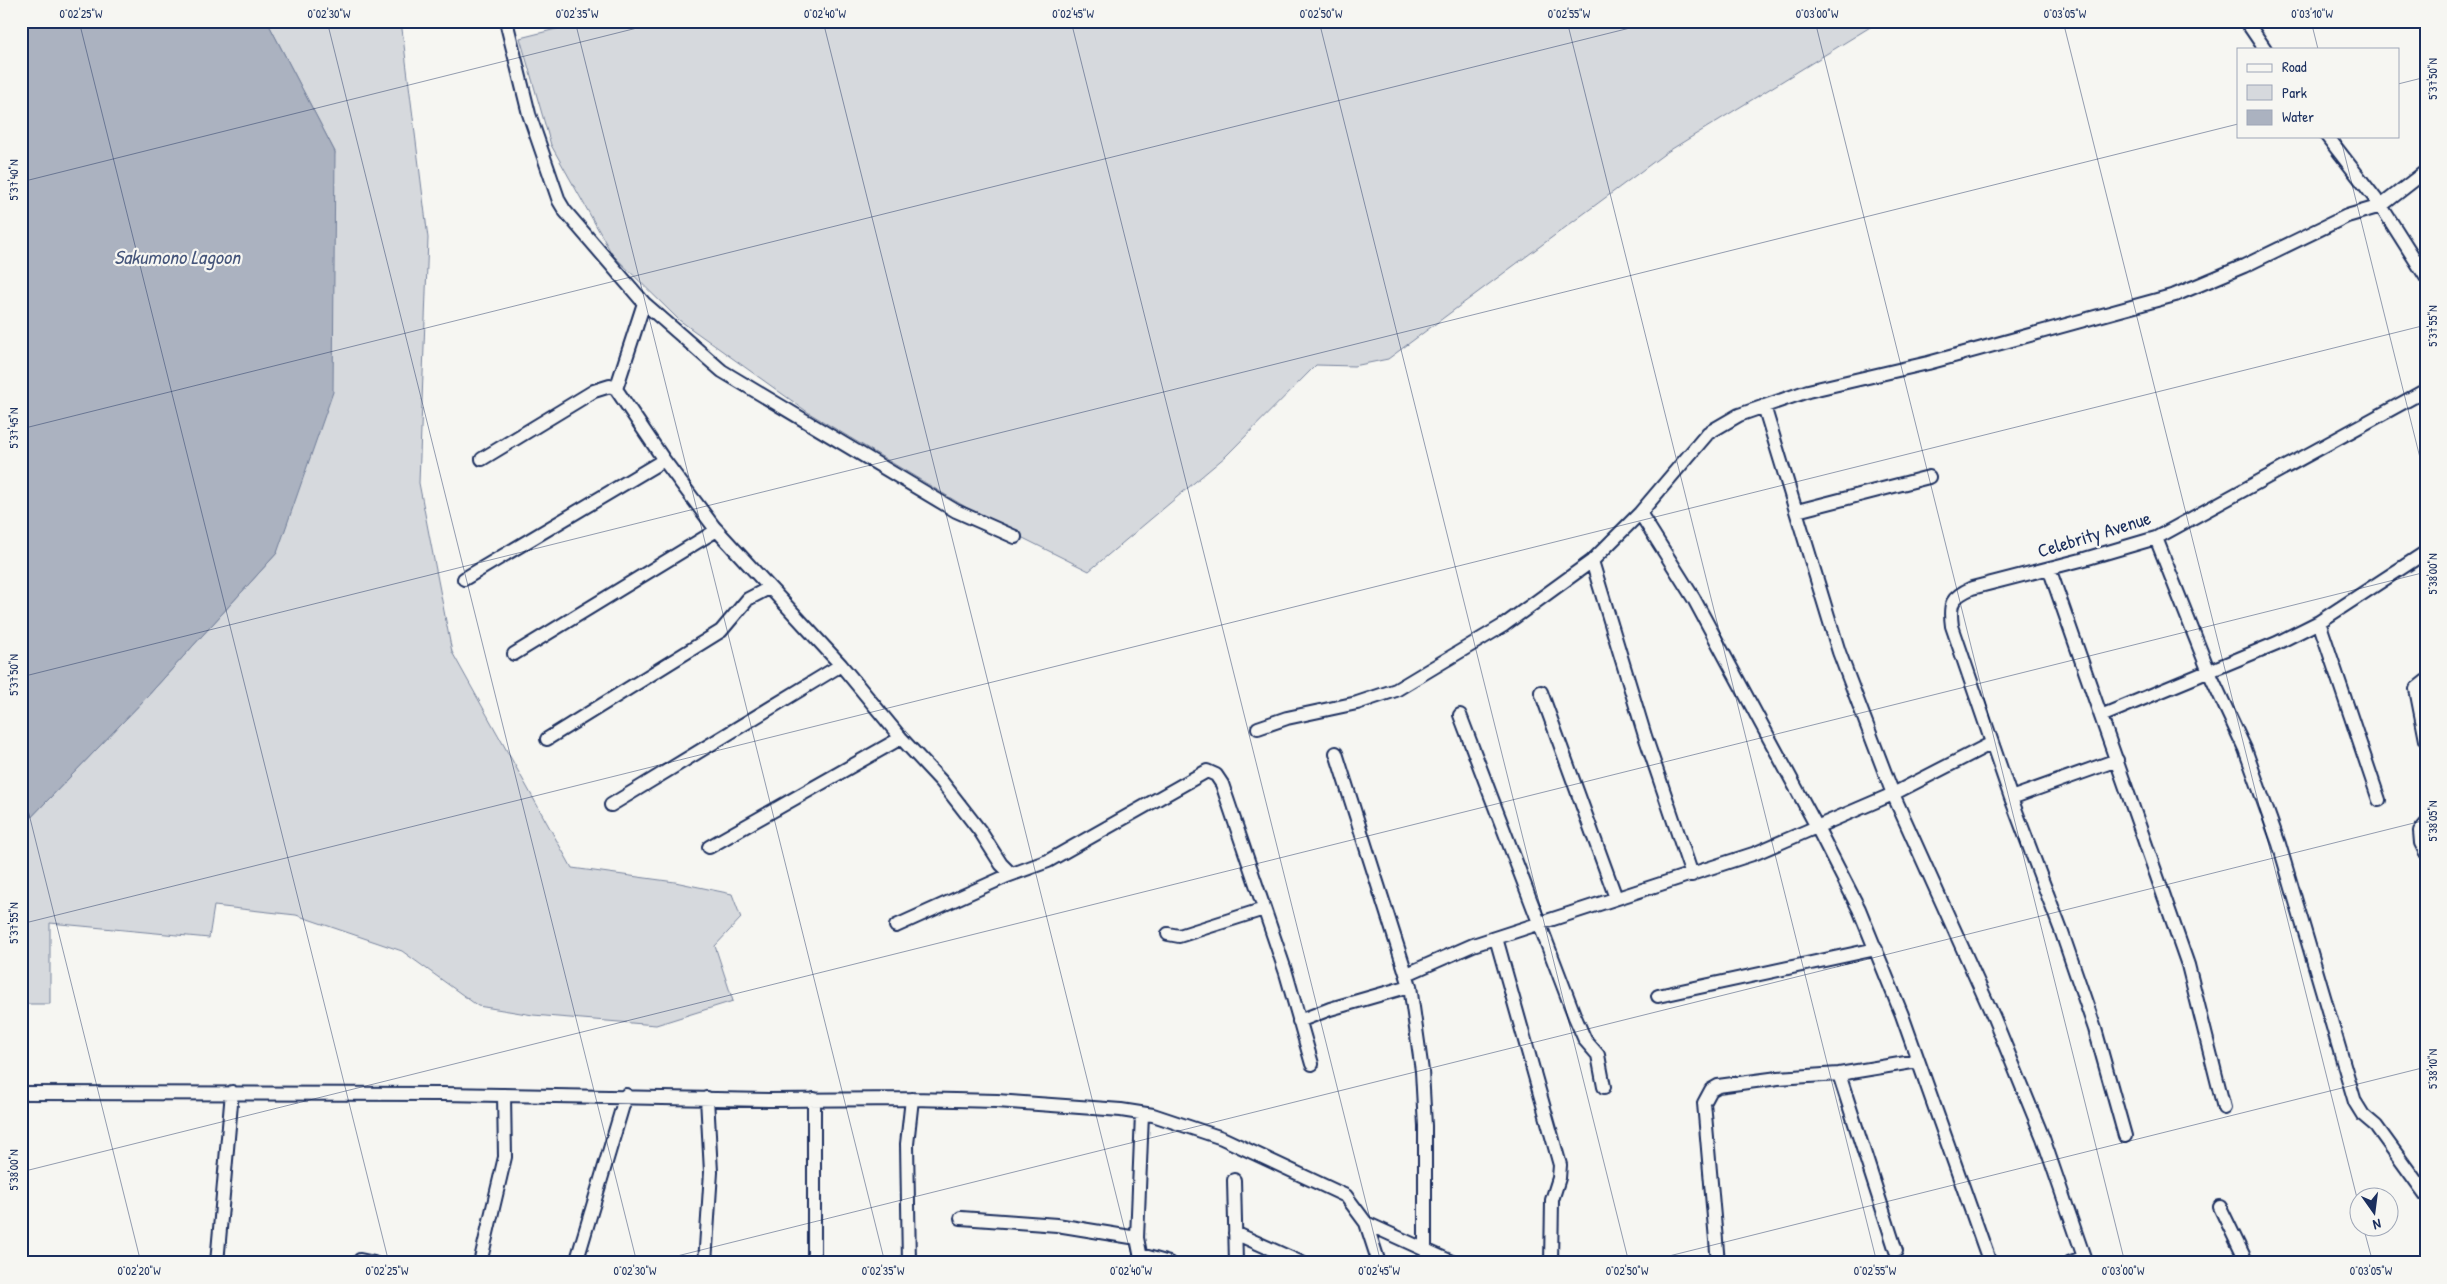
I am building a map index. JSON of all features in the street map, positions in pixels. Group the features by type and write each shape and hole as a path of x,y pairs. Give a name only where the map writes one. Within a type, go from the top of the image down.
{"street":[{"path":"506,21 528,114 559,201 644,303 722,371 956,511 1015,537"},
{"path":"2246,21 2264,48"},
{"path":"2330,138 2381,206 2426,276"},
{"path":"1258,728 1287,718 1357,703 1396,690 1504,625 1592,562 1640,513 1708,433 1739,415 1808,390 1928,363 2175,295 2295,242 2347,216 2381,206 2426,171"},
{"path":"616,388 644,303"},
{"path":"482,459 594,391 610,386 616,388 664,460 717,530 841,665 901,738 942,782 1010,874"},
{"name":"Celebrity Avenue","path":"2125,1136 2092,1020 2062,932 2010,798 1952,626 1951,606 1960,593 1972,588 2156,538 2426,390"},
{"path":"1764,406 1839,652 1893,794 1994,1018 2043,1138 2085,1260 2069,1263"},
{"path":"464,579 664,460"},
{"path":"1796,510 1929,477"},
{"path":"1640,513 1694,599 1817,826 1859,909 1918,1061 1990,1263"},
{"path":"514,654 717,530"},
{"path":"2156,538 2209,672 2245,749 2279,844 2355,1102 2363,1115 2376,1126 2426,1195"},
{"path":"2101,716 2277,643 2320,622 2426,552"},
{"path":"1592,562 1645,736 1692,875"},
{"path":"2049,568 2188,965 2224,1108"},
{"path":"547,739 721,631 748,599 769,588"},
{"path":"2320,622 2379,800"},
{"path":"611,805 841,665"},
{"path":"2426,681 2416,689 2426,740"},
{"path":"1541,692 1616,898"},
{"path":"1460,715 1584,1040 1598,1055 1604,1088"},
{"path":"708,847 901,738"},
{"path":"1299,1021 1409,980 1473,944 1756,853 1893,794 1992,742"},
{"path":"1336,753 1409,980 1422,1071 1425,1126 1425,1250"},
{"path":"2010,798 2117,760"},
{"path":"896,926 1010,874 1048,861 1207,771 1216,775 1222,784 1264,909 1312,1064"},
{"path":"2426,824 2420,831 2421,842 2426,853"},
{"path":"1168,934 1179,936 1264,909"},
{"path":"1496,938 1560,1165 1559,1178 1552,1200 1551,1263"},
{"path":"1658,996 1876,949"},
{"path":"1718,1263 1704,1103 1711,1090 1718,1086 1778,1078 1839,1074 1918,1061"},
{"path":"1839,1074 1896,1251"},
{"path":"21,1092 232,1092 912,1099 1065,1106 1142,1114 1222,1138 1346,1196 1366,1223 1379,1263"},
{"path":"217,1263 232,1092"},
{"path":"480,1263 504,1157 504,1095"},
{"path":"576,1263 626,1096"},
{"path":"705,1263 711,1172 707,1098"},
{"path":"814,1099 814,1263"},
{"path":"908,1263 907,1144 912,1099"},
{"path":"1142,1114 1137,1238 1142,1259 1169,1263"},
{"path":"1234,1180 1236,1263"},
{"path":"2220,1207 2247,1263"},
{"path":"962,1218 1057,1224 1137,1238"},
{"path":"1366,1223 1448,1262"},
{"path":"1235,1232 1302,1263"},
{"path":"360,1260 374,1263"}],"green space":[{"path":"267,21 400,21 428,238 419,483 452,652 572,868 675,882 732,894 741,918 715,946 733,1001 656,1025 533,1015 478,1006 402,951 296,915 214,906 209,938 50,923 50,1004 21,1004 21,828 145,699 277,553 335,152"},
{"path":"588,21 1880,21 1667,152 1388,359 1354,366 1316,365 1226,456 1089,571 989,521 809,413 679,320 612,254 551,145 520,38"}],"water":[{"name":"Sakumono Lagoon","path":"21,21 267,21 335,152 333,392 277,553 145,699 21,828"}]}
